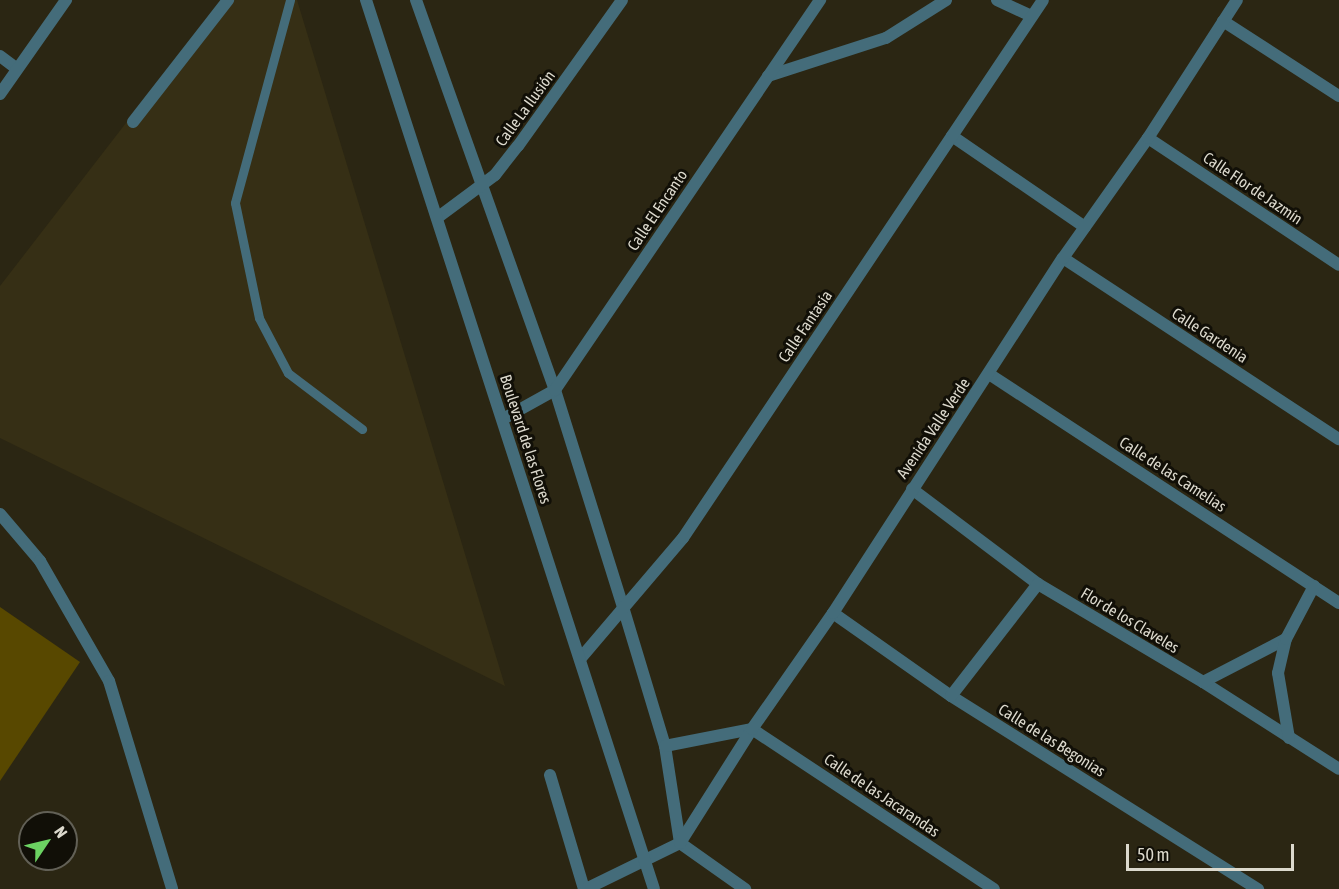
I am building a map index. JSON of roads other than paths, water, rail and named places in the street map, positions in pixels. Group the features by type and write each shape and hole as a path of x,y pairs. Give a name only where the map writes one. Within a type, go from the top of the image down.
{"street":[{"path":"0,94 66,0"},
{"path":"134,122 228,0"},
{"name":"Boulevard de las Flores","path":"366,0 654,889"},
{"path":"416,0 555,390 666,746 680,843 745,889"},
{"name":"Calle La Ilusión","path":"436,218 495,175 519,146 622,0"},
{"name":"Calle El Encanto","path":"502,419 555,390 820,0"},
{"path":"768,76 886,38 946,0"},
{"path":"997,0 1032,16"},
{"name":"Calle Fantasía","path":"580,659 683,538 1042,0"},
{"name":"Avenida Valle Verde","path":"680,843 752,729 833,613 1063,258 1148,138 1237,0"},
{"path":"1223,21 1339,96"},
{"path":"0,56 17,69"},
{"path":"952,136 1085,227"},
{"name":"Calle Flor de Jazmín","path":"1148,138 1339,265"},
{"name":"Calle Gardenia","path":"1063,258 1339,439"},
{"name":"Calle de las Camelias","path":"989,374 1339,603"},
{"name":"Flor de los Claveles","path":"912,489 1038,584 1203,682 1339,769"},
{"path":"0,514 40,561 109,681 172,889"},
{"path":"951,696 1038,584"},
{"path":"1289,738 1278,673 1286,639 1314,586"},
{"name":"Calle de las Begonias","path":"833,613 951,696 1257,889"},
{"path":"1203,682 1286,639"},
{"path":"666,746 752,729"},
{"name":"Calle de las Jacarandas","path":"752,729 994,889"},
{"path":"550,775 585,889 680,843"}],"lane":[{"path":"290,0 235,203 259,318 288,373 362,429"}]}
